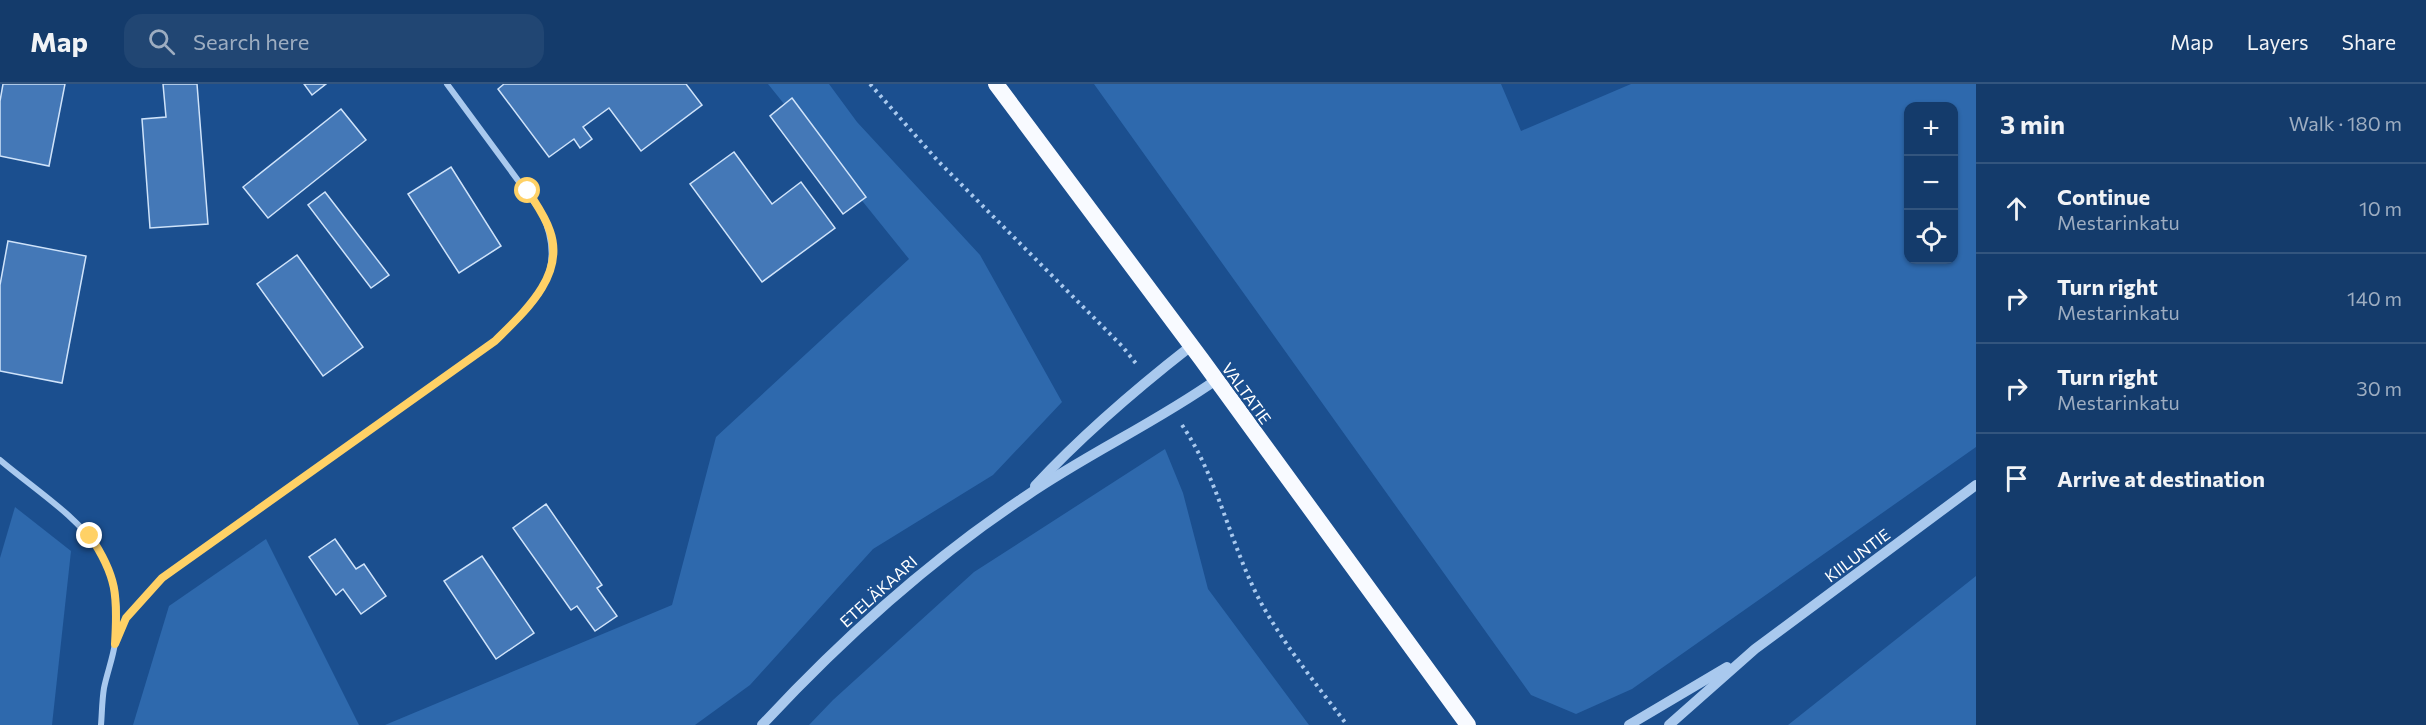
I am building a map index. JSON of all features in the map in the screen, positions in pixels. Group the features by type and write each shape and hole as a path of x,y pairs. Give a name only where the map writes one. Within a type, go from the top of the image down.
{"highway":[{"name":"VALTATIE","path":"996,84 1191,346 1467,725"}],"street":[{"path":"115,644 126,618 162,578 495,341 539,294 552,262 551,233 528,191 447,84"},
{"name":"ETELÄKAARI","path":"1027,495 1059,460 1130,394 1191,346"},
{"name":"ETELÄKAARI","path":"762,725 804,680 905,585 948,551 1027,495 1133,433 1215,380"},
{"path":"0,460 90,536 112,575 118,604 115,644 104,691 101,725"},
{"name":"KIILUNTIE","path":"1669,725 1755,649 1976,485"},
{"name":"KIILUNTIE","path":"1629,725 1755,649"}],"shaded area":[{"path":"768,84 829,84 857,122 980,255 1062,402 993,475 873,549 750,685 695,725 385,725 672,605 716,437 909,259"},
{"path":"1094,84 1501,84 1521,131 1631,84 1976,84 1976,447 1632,689 1576,714 1531,695"},
{"path":"1165,449 1183,493 1208,589 1309,725 809,725 833,700 974,572"},
{"path":"15,507 71,551 52,725 0,725 0,558"},
{"path":"266,539 359,725 133,725 169,606"},
{"path":"1976,576 1976,725 1788,725"}],"building":[{"path":"3,84 65,84 49,166 0,156 0,101"},
{"path":"163,84 197,84 208,224 150,228 142,119 166,117"},
{"path":"304,84 326,84 312,95"},
{"path":"504,84 686,84 702,105 641,151 609,108 583,127 592,139 580,148 574,139 549,157 498,89"},
{"path":"792,98 866,197 843,214 770,116"},
{"path":"341,109 366,140 268,218 243,187"},
{"path":"734,152 772,204 801,182 835,228 762,282 690,184"},
{"path":"451,167 501,246 459,273 408,194"},
{"path":"325,192 389,275 371,288 308,205"},
{"path":"8,241 86,256 62,383 0,371 0,285"},
{"path":"297,255 363,347 323,376 257,284"},
{"path":"546,504 602,585 597,588 617,616 595,631 577,606 571,610 513,528"},
{"path":"335,539 356,569 364,564 386,596 361,614 343,589 336,595 309,557"},
{"path":"482,556 534,633 496,659 444,581"}],"route":[{"path":"90,536 112,575 118,604 115,644 126,618 162,578 495,341 526,310 539,294 547,278 552,262 553,246 551,233 542,213 528,191"}]}
